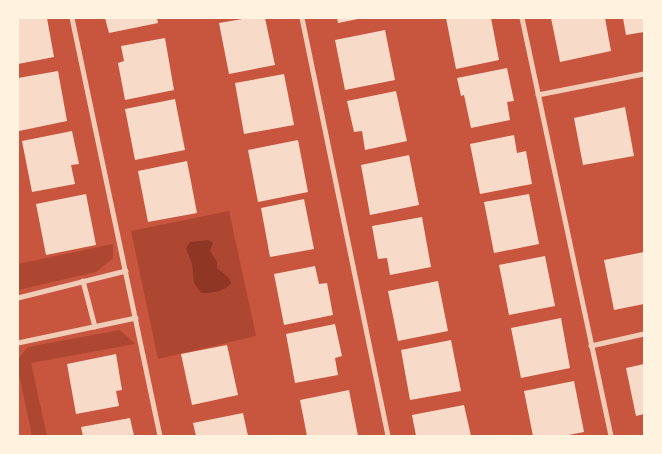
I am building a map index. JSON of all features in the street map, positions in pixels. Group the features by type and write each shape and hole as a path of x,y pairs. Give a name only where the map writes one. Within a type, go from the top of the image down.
{"street":[{"path":"72,18 160,436"},
{"path":"302,18 388,436"},
{"path":"522,18 611,436"},
{"path":"538,95 644,74"},
{"path":"18,298 126,271"},
{"path":"83,281 95,327"},
{"path":"18,343 136,318"},
{"path":"592,346 644,334"}],"shaded area":[{"path":"229,211 256,336 158,359 131,231"},
{"path":"208,240 213,242 210,251 217,262 217,268 229,278 231,283 222,290 201,293 194,283 192,264 186,248 190,242"},
{"path":"113,244 113,258 96,272 18,290 18,264"},
{"path":"120,330 135,344 31,363 47,436 32,436 18,369 18,359 28,347"}],"building":[{"path":"18,18 47,18 54,57 18,64"},
{"path":"105,18 157,18 158,23 109,33"},
{"path":"248,18 265,18 275,65 229,74 219,23"},
{"path":"337,18 363,18 338,23"},
{"path":"446,18 491,18 499,60 456,69"},
{"path":"551,18 605,18 611,51 560,62"},
{"path":"623,18 644,18 644,32 626,35"},
{"path":"385,30 395,80 345,90 335,40"},
{"path":"165,38 174,90 125,100 118,63 124,61 121,46"},
{"path":"507,68 514,101 507,102 510,120 471,128 464,95 461,96 457,78"},
{"path":"58,71 67,121 19,131 18,78"},
{"path":"284,74 294,125 244,134 235,83"},
{"path":"396,91 407,141 365,150 362,131 354,132 347,101"},
{"path":"175,99 185,150 135,160 125,109"},
{"path":"625,107 634,156 583,165 574,118"},
{"path":"72,131 79,164 71,165 75,184 32,192 22,141"},
{"path":"514,135 517,153 526,151 532,184 480,194 470,144"},
{"path":"298,140 308,192 258,202 248,150"},
{"path":"409,155 419,205 370,215 361,165"},
{"path":"187,161 197,213 148,222 138,171"},
{"path":"86,194 96,245 46,255 36,204"},
{"path":"529,194 539,244 494,253 484,202"},
{"path":"304,199 314,249 270,257 261,208"},
{"path":"422,217 431,267 390,275 387,258 378,259 372,226"},
{"path":"644,252 644,304 614,310 604,260"},
{"path":"545,256 555,306 509,315 499,265"},
{"path":"315,266 319,284 327,283 333,315 284,325 274,274"},
{"path":"438,281 448,331 398,341 388,291"},
{"path":"561,318 570,368 521,378 511,328"},
{"path":"335,324 342,356 335,358 338,375 295,383 286,334"},
{"path":"451,340 461,391 410,400 401,350"},
{"path":"227,345 238,395 192,405 181,354"},
{"path":"116,354 122,390 116,391 119,406 76,414 67,364"},
{"path":"644,364 644,414 636,416 626,368"},
{"path":"574,381 584,432 563,436 533,436 524,391"},
{"path":"349,390 358,436 307,436 300,400"},
{"path":"464,405 471,436 416,436 412,415"},
{"path":"243,413 248,436 196,436 193,423"},
{"path":"130,418 134,436 83,436 81,427"}]}
